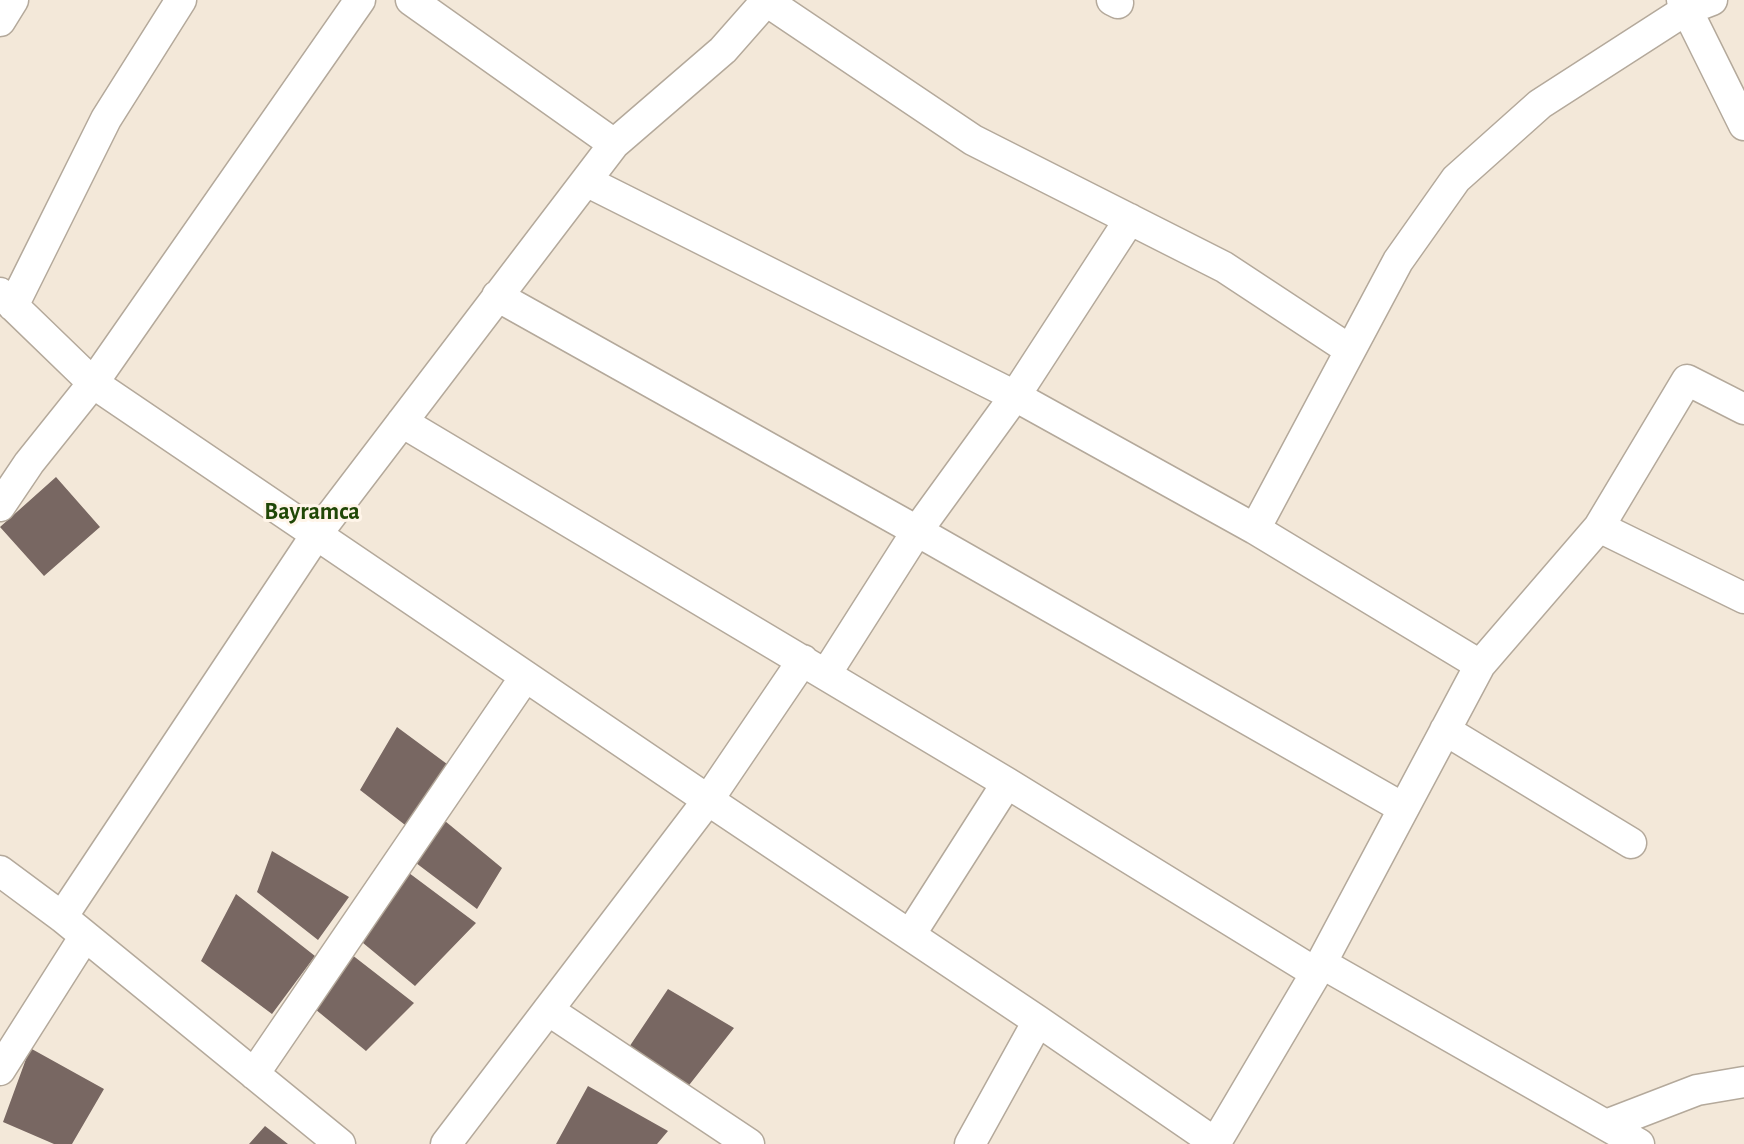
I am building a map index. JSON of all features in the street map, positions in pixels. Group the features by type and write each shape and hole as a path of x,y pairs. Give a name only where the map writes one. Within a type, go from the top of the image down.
{"street":[{"path":"0,21 13,0"},
{"path":"181,0 106,119 6,300 93,383 525,677 1038,1021 1216,1144 1318,968 1480,665 1599,527 1688,380 1744,409"},
{"path":"0,506 29,463 93,383 360,0"},
{"path":"411,0 614,144"},
{"path":"62,917 316,535 497,296 614,144 723,50 766,0 973,140 1224,267 1350,350"},
{"path":"1255,529 1398,261 1456,179 1540,104 1693,3 1744,125"},
{"path":"586,181 1015,396 1255,529 1480,665"},
{"path":"446,1144 708,800 814,667 916,531 1015,396 1130,219"},
{"path":"497,296 1403,808"},
{"path":"402,422 1318,968 1639,1144"},
{"path":"1599,527 1744,598"},
{"path":"254,1074 525,677"},
{"path":"1445,730 1631,843"},
{"path":"910,935 1007,783"},
{"path":"0,871 62,917 340,1144"},
{"path":"0,1070 85,936"},
{"path":"548,1010 749,1144"},
{"path":"970,1144 1038,1021"},
{"path":"1606,1125 1697,1090 1744,1082"}],"building":[{"path":"56,477 100,527 44,576 0,527"},
{"path":"397,727 447,764 409,828 360,790"},
{"path":"445,821 502,868 477,909 416,863"},
{"path":"272,851 349,897 318,940 257,892"},
{"path":"405,870 476,923 415,986 351,933"},
{"path":"236,894 315,956 272,1014 201,961"},
{"path":"347,951 414,1003 366,1051 315,1009"},
{"path":"668,989 734,1028 675,1103 615,1068"},
{"path":"30,1048 104,1089 72,1144 54,1144 3,1122"},
{"path":"588,1086 668,1131 657,1144 556,1144"},
{"path":"265,1126 288,1144 249,1144"}],"district":[{"name":"Bayramca","path":"312,512"}]}
